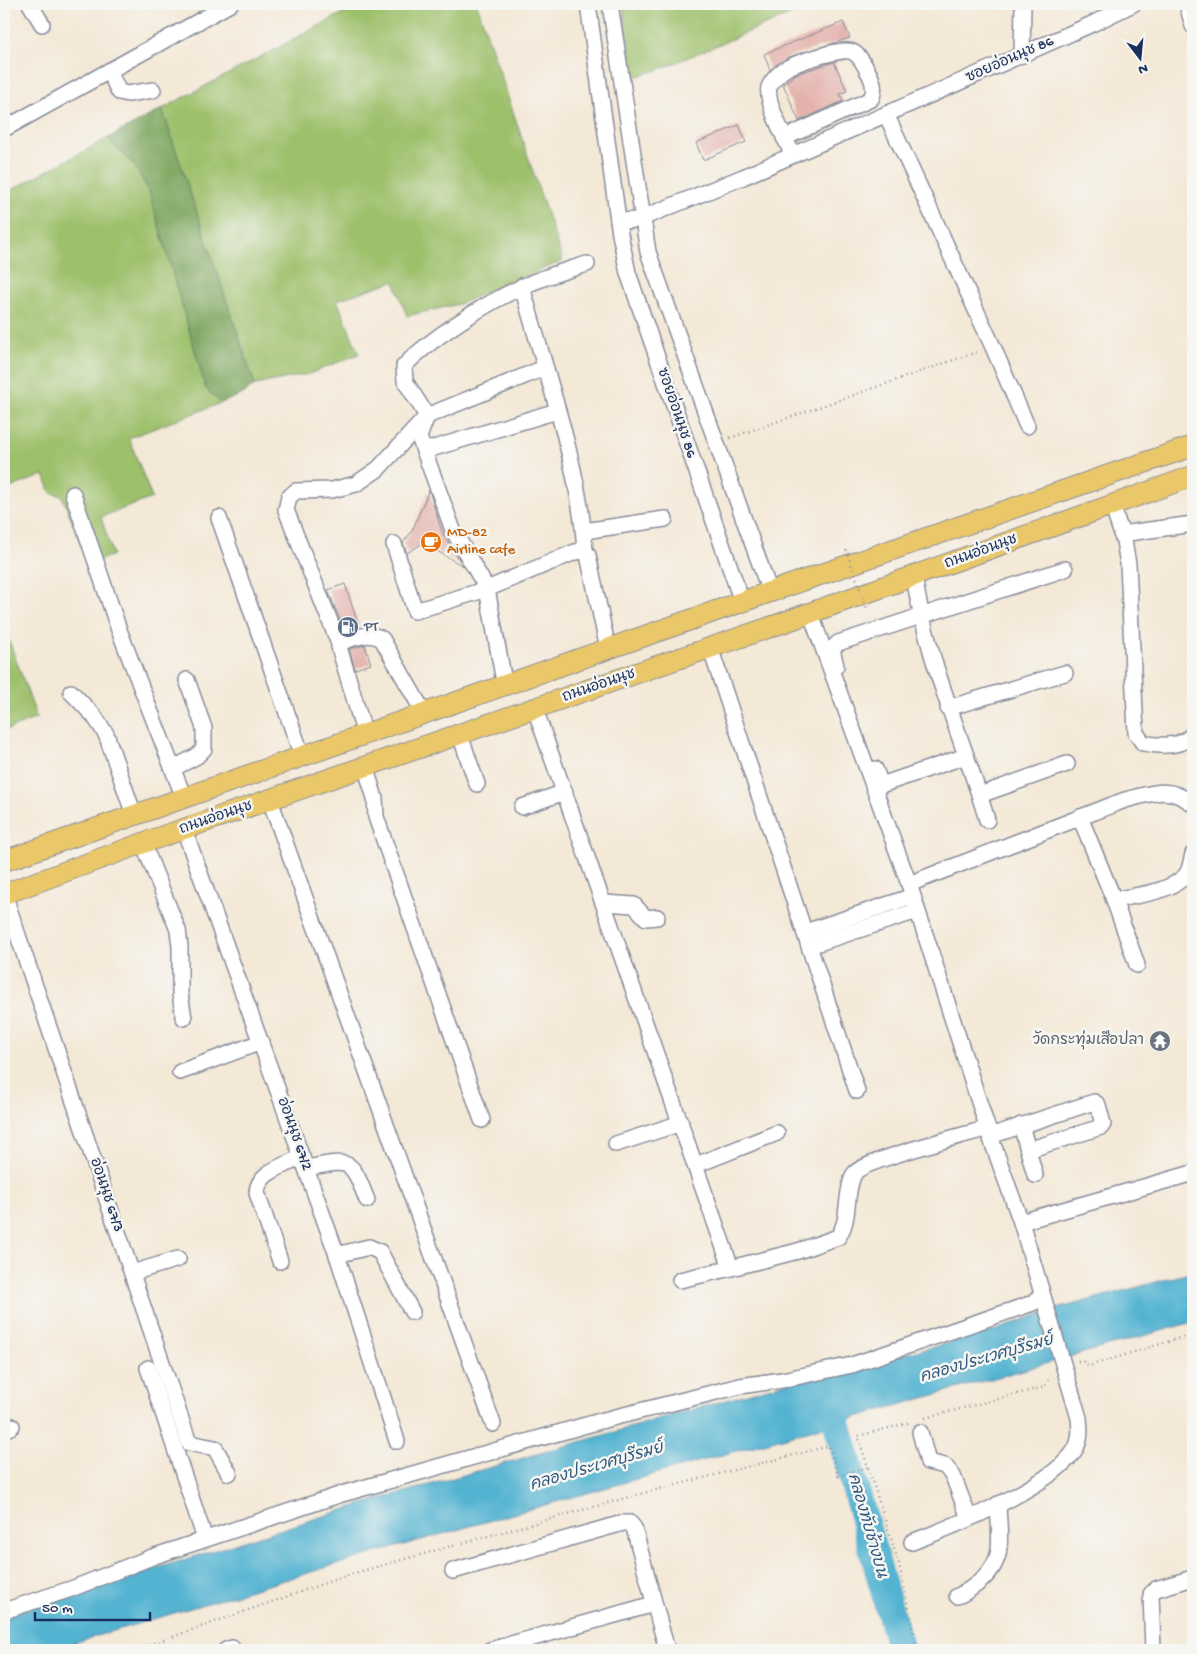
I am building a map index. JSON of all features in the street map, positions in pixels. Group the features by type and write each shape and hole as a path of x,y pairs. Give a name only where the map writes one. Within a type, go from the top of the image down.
{"main road":[{"name":"ถนนอ่อนนุช","path":"4,861 505,687 770,592 1193,446"},
{"name":"ถนนอ่อนนุช","path":"4,894 143,843 782,623 1193,476"},
{"path":"770,592 782,623"},
{"path":"742,602 755,632"}],"street":[{"path":"30,4 42,24"},
{"path":"4,129 230,4"},
{"name":"ซอยอ่อนนุช 86","path":"588,4 618,221 628,273 742,602"},
{"name":"ซอยอ่อนนุช 86","path":"610,4 643,218 655,275 770,592"},
{"name":"ซอยอ่อนนุช 86","path":"618,221 643,218 1022,55 1133,4"},
{"path":"1187,4 1193,26"},
{"path":"1022,55 1028,6"},
{"path":"784,138 871,99 874,92 873,82 860,58 852,52 840,51 787,68 775,78 769,88 770,102 784,138 792,155"},
{"path":"109,71 119,92 128,94 153,90"},
{"path":"886,114 993,347 1027,426"},
{"path":"505,687 487,589 452,530 419,437 426,416 405,381 404,366 416,354 483,308 522,286 587,264"},
{"path":"522,286 565,436 584,531 584,551 588,555 608,649"},
{"path":"365,735 340,644 286,510 289,497 296,491 332,490 356,484 378,469 426,416 544,368"},
{"path":"424,451 557,412"},
{"path":"73,494 119,630 184,798"},
{"path":"1112,505 1128,564 1136,733 1143,743 1156,746 1181,743 1193,733"},
{"path":"220,518 302,756"},
{"path":"584,531 665,520"},
{"path":"1121,534 1193,524"},
{"path":"394,544 415,611 487,589 575,552 584,551"},
{"path":"966,756 881,784 832,656 832,649 838,643 921,618 1065,569"},
{"path":"914,576 921,618 948,708 980,795 987,820"},
{"path":"810,612 911,890 989,1132 1021,1222 1043,1297 1068,1370 1081,1432 1076,1448 1062,1463 1032,1486 969,1518 912,1542"},
{"path":"340,644 363,635 376,636 382,639 425,715"},
{"path":"710,647 857,1091"},
{"path":"948,708 1065,673"},
{"path":"174,768 197,756 204,749 204,728 187,680"},
{"path":"71,692 94,716 106,734 134,815"},
{"path":"535,709 731,1268"},
{"path":"460,735 477,784"},
{"path":"980,795 1067,764"},
{"path":"365,766 375,798 376,817 482,1120"},
{"path":"522,807 565,792"},
{"path":"807,939 911,890 1080,817 1125,800 1160,792 1180,794 1193,804"},
{"path":"270,800 492,1424"},
{"path":"1080,817 1114,900 1137,964"},
{"name":"อ่อนนุช 67/2","path":"184,830 337,1255 398,1441"},
{"path":"143,843 178,930 180,994 184,1018"},
{"path":"1114,900 1167,887 1178,882 1186,876 1193,854"},
{"name":"อ่อนนุช 67/3","path":"4,894 189,1443 215,1448 219,1452 229,1473"},
{"path":"604,903 634,905 646,918 657,917"},
{"path":"807,939 918,911"},
{"path":"180,1072 261,1042"},
{"path":"680,1280 820,1244 838,1237 845,1221 851,1183 858,1170 885,1159 1020,1125 1094,1102 1098,1105 1102,1124 1100,1127 1028,1150"},
{"path":"616,1144 681,1123"},
{"path":"1020,1125 1035,1175"},
{"path":"696,1165 777,1133"},
{"path":"280,1261 257,1193 257,1186 268,1174 304,1163 338,1162 348,1164 356,1171 367,1200"},
{"path":"1021,1222 1193,1173"},
{"path":"337,1255 369,1247 380,1252 412,1312"},
{"path":"132,1273 178,1259"},
{"path":"4,1611 71,1589 152,1557 342,1494 604,1420 740,1386 782,1380 852,1365 1033,1303 1043,1297"},
{"path":"148,1368 205,1539"},
{"path":"919,1424 928,1462 945,1466 953,1476 969,1518"},
{"path":"957,1596 963,1594 988,1575 996,1564 999,1549 998,1504"},
{"path":"453,1571 623,1523 630,1523 634,1528 667,1650"},
{"path":"1153,1650 1151,1594 1156,1589 1193,1578"},
{"path":"490,1650 654,1604"}],"path":[{"path":"728,439 993,347"},
{"path":"846,550 868,611"},
{"path":"1068,1370 1082,1361 1092,1366 1193,1334"},
{"path":"915,1650 900,1564 858,1436 919,1424 1044,1387 1048,1384 1052,1370"},
{"path":"135,1650 351,1574 640,1494 829,1446 838,1476 868,1467"}],"green space":[{"path":"360,4 477,4 563,261 459,304 407,316 394,281 337,300 359,354 309,374 255,385 162,109"},
{"path":"622,4 815,4 658,70 634,77"},
{"path":"162,109 255,385 243,394 221,403 206,389 149,191 135,166 108,138"},
{"path":"108,138 135,166 149,191 206,389 221,403 129,438 152,498 101,517 113,555 89,564 62,496 51,493 44,475 4,490 4,194"},
{"path":"4,626 37,718 4,731"}],"water":[{"name":"คลองประเวศบุรีรมย์","path":"1193,1272 1193,1322 375,1553 50,1650 4,1650 4,1616 359,1505 803,1378 837,1372 994,1331 1042,1313"}],"building":[{"path":"843,22 850,38 789,57 770,70 764,54"},
{"path":"834,62 847,91 840,94 843,101 799,121 783,84 796,74"},
{"path":"739,125 746,142 703,160 696,143"},
{"path":"429,490 442,532 463,566 423,543 407,553 403,543 412,531"},
{"path":"345,584 359,627 344,631 328,590"},
{"path":"365,645 371,664 355,669 349,649"}],"waterway":[{"name":"คลองทับช้างบน","path":"831,1402 901,1650"}],"place":[{"name":"MD-82 Airline cafe","path":"431,542"},
{"name":"PT","path":"348,627"},
{"name":"วัดกระทุ่มเสือปลา","path":"1160,1041"}]}
